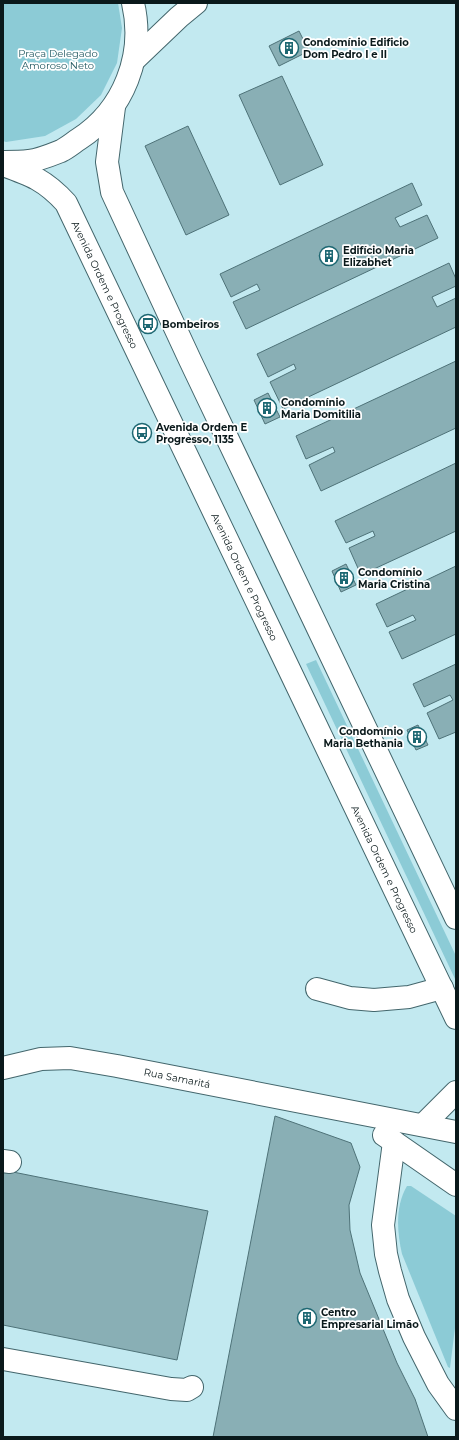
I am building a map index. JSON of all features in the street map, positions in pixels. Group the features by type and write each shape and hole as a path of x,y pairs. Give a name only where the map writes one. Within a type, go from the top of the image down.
{"main road":[{"path":"3,163 30,161 62,150 91,132 114,107 127,84 135,59 137,37 136,16 133,3"},
{"path":"135,59 196,3"},
{"path":"114,107 107,162 112,192 190,360 456,918"},
{"name":"Avenida Ordem e Progresso","path":"3,163 32,175 54,190 66,203 456,1018"},
{"path":"317,989 350,998 374,1000 409,997 442,988"},
{"name":"Rua Samaritá","path":"3,1068 41,1059 70,1058 456,1132"},
{"path":"423,1125 456,1092"},
{"name":"Rua Samaritá","path":"350,1111 456,1185"},
{"path":"394,1142 384,1226 386,1254 398,1299 414,1337 438,1384 456,1410"},
{"path":"387,1196 403,1176 423,1162"},
{"path":"3,1359 171,1389 187,1390 192,1387"}],"green space":[{"name":"Praça Delegado Amoroso Neto","path":"3,3 118,3 122,28 117,63 101,95 76,119 45,136 6,142 3,141"},
{"path":"316,660 456,956 456,981 306,664"},
{"path":"407,1186 411,1186 456,1216 456,1320 450,1368 448,1367 402,1254 398,1219 400,1202"}],"building":[{"name":"Condomínio Edificio Dom Pedro I e II","path":"299,31 309,51 279,66 269,46"},
{"path":"282,76 323,165 280,185 239,95"},
{"path":"188,126 229,215 186,235 145,146"},
{"name":"Edifício Maria Elizabhet","path":"412,183 422,205 395,218 400,227 427,215 438,238 246,329 233,302 260,290 257,284 231,297 220,274"},
{"path":"449,263 456,279 456,286 432,297 437,307 456,298 456,327 283,409 270,382 296,369 294,364 268,377 257,354"},
{"path":"456,361 456,428 321,491 309,465 335,452 333,447 306,459 296,436"},
{"name":"Condomínio Maria Domitilia","path":"268,393 280,417 265,424 254,400"},
{"path":"456,463 456,531 361,575 349,548 375,536 373,531 346,543 335,521"},
{"name":"Condomínio Maria Cristina","path":"346,564 356,585 341,592 332,571"},
{"path":"456,566 456,634 402,659 389,632 416,620 413,615 387,627 376,604"},
{"path":"456,664 456,732 439,739 427,713 453,700 450,695 424,707 413,684"},
{"name":"Condomínio Maria Bethania","path":"418,725 428,745 416,750 407,730"},
{"name":"Centro Empresarial Limão","path":"275,1116 351,1143 360,1167 349,1205 350,1230 360,1273 397,1363 415,1399 428,1437 213,1437"},
{"path":"3,1170 208,1211 177,1360 3,1325"}],"place":[{"name":"Condomínio Edificio Dom Pedro I e II","path":"289,48"},
{"name":"Edifício Maria Elizabhet","path":"329,256"},
{"name":"Bombeiros","path":"148,324"},
{"name":"Condomínio Maria Domitilia","path":"267,408"},
{"name":"Avenida Ordem E Progresso, 1135","path":"142,433"},
{"name":"Condomínio Maria Cristina","path":"344,578"},
{"name":"Condomínio Maria Bethania","path":"417,737"},
{"name":"Centro Empresarial Limão","path":"307,1318"}]}
